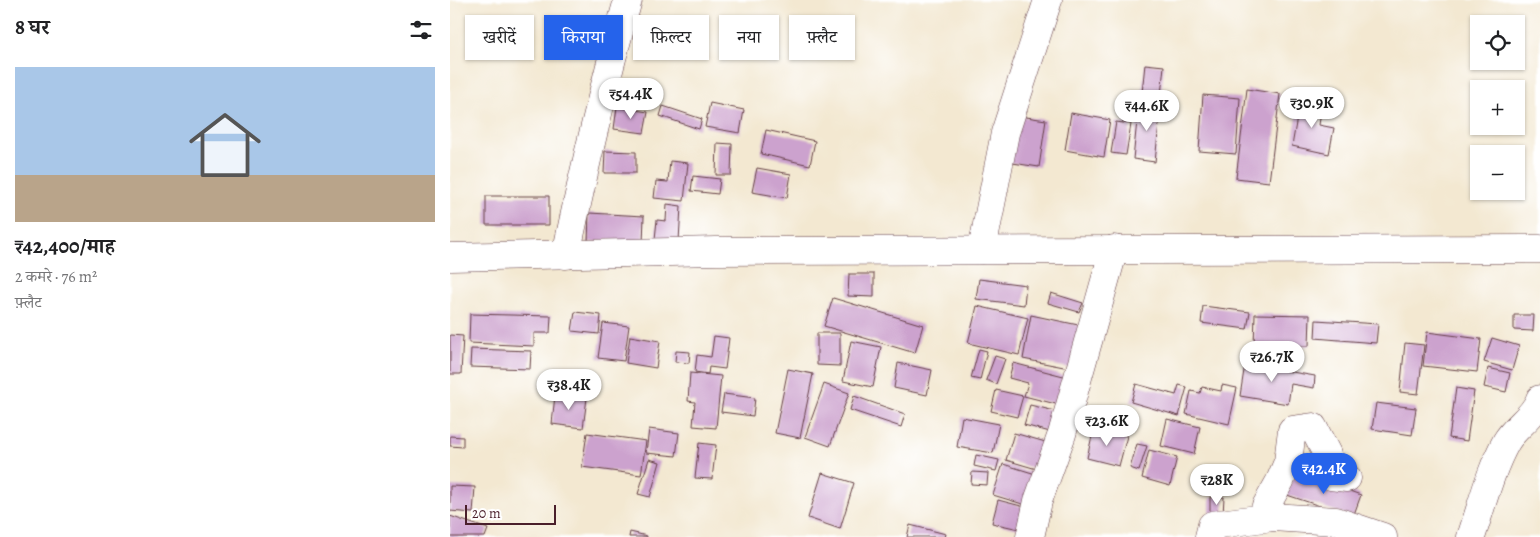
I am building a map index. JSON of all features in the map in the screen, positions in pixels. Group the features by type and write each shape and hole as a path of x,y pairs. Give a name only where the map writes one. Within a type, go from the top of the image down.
{"street":[{"path":"566,256 608,71 628,0"},
{"path":"982,250 1005,133 1048,0"},
{"path":"1030,537 1038,501 1062,434 1114,249"},
{"path":"450,257 566,256 716,251 1540,249"},
{"path":"1471,537 1492,473 1507,440 1537,407 1540,399"},
{"path":"1272,517 1266,506 1288,462 1292,430 1313,427 1327,454 1331,476 1347,478"},
{"path":"1209,537 1212,525 1272,517 1336,521 1383,537"}],"building":[{"path":"1145,64 1164,66 1161,95 1142,93"},
{"path":"1247,89 1280,94 1269,182 1236,178"},
{"path":"1203,95 1240,98 1236,154 1199,151"},
{"path":"1300,100 1322,104 1319,125 1334,128 1329,154 1292,146"},
{"path":"1139,102 1161,104 1155,162 1133,159"},
{"path":"710,103 744,110 740,133 705,127"},
{"path":"663,106 702,119 699,129 660,116"},
{"path":"617,107 648,112 644,133 614,129"},
{"path":"1071,113 1110,120 1104,157 1065,150"},
{"path":"1013,115 1046,120 1039,167 1006,162"},
{"path":"1116,122 1131,124 1126,155 1111,153"},
{"path":"766,130 815,141 810,165 761,154"},
{"path":"717,143 732,144 731,175 716,175"},
{"path":"605,151 636,152 636,173 604,173"},
{"path":"670,161 688,163 684,201 654,198 656,181 668,182"},
{"path":"757,168 791,174 787,198 752,192"},
{"path":"693,176 720,179 718,194 691,191"},
{"path":"486,196 549,196 549,225 486,225"},
{"path":"667,204 681,206 679,241 655,239 657,220 666,221"},
{"path":"589,213 644,216 643,244 588,242"},
{"path":"849,274 874,274 874,297 848,296"},
{"path":"979,279 1026,285 1024,305 976,299"},
{"path":"1051,293 1083,303 1079,312 1048,303"},
{"path":"833,298 923,325 915,353 824,326"},
{"path":"977,306 1028,318 1019,355 968,343"},
{"path":"1203,306 1250,312 1247,329 1201,323"},
{"path":"575,312 601,315 599,334 572,331"},
{"path":"470,314 551,316 550,333 534,333 534,346 469,343"},
{"path":"1255,314 1310,315 1309,346 1254,345"},
{"path":"1031,315 1083,326 1074,369 1023,359"},
{"path":"1514,315 1534,315 1533,331 1514,330"},
{"path":"1316,320 1378,324 1376,343 1315,338"},
{"path":"603,323 629,326 624,361 598,358"},
{"path":"1427,332 1481,339 1477,372 1423,366"},
{"path":"817,333 840,333 840,366 817,365"},
{"path":"450,335 463,336 461,374 450,374"},
{"path":"630,336 660,341 656,368 626,363"},
{"path":"714,336 729,338 725,369 709,367 708,374 695,372 697,355 711,357"},
{"path":"1492,338 1519,346 1512,370 1484,362"},
{"path":"851,341 881,347 873,387 843,381"},
{"path":"1405,343 1424,345 1418,394 1400,392"},
{"path":"471,349 531,351 530,369 470,367"},
{"path":"979,349 987,351 980,380 971,378"},
{"path":"676,351 690,352 689,363 675,362"},
{"path":"995,356 1005,359 996,384 986,380"},
{"path":"898,363 932,370 927,395 894,388"},
{"path":"1013,363 1075,379 1068,407 1024,396 1028,383 1009,378"},
{"path":"1245,364 1315,376 1314,388 1291,384 1288,404 1240,396"},
{"path":"1488,368 1510,373 1506,392 1484,387"},
{"path":"788,369 813,374 800,438 775,433"},
{"path":"561,372 588,375 587,390 559,387"},
{"path":"690,373 721,376 716,428 693,426 695,402 688,401"},
{"path":"824,384 849,393 830,446 805,437"},
{"path":"1136,384 1176,395 1179,385 1187,387 1179,416 1131,402"},
{"path":"1222,385 1237,388 1229,424 1186,414 1191,391 1200,393 1202,387 1221,391"},
{"path":"1456,388 1474,391 1467,441 1449,438"},
{"path":"996,390 1023,396 1017,417 991,411"},
{"path":"724,394 755,398 753,416 721,412"},
{"path":"555,395 587,398 583,428 552,424"},
{"path":"854,396 905,414 901,427 850,410"},
{"path":"1376,403 1416,408 1412,435 1372,429"},
{"path":"1030,405 1055,411 1050,432 1024,425"},
{"path":"962,417 999,424 993,453 957,447"},
{"path":"1167,419 1200,427 1194,454 1161,446"},
{"path":"1094,427 1127,436 1119,466 1087,458"},
{"path":"649,429 679,433 676,456 646,453"},
{"path":"587,433 646,441 641,475 582,467"},
{"path":"1014,433 1049,443 1040,470 1006,460"},
{"path":"450,436 463,437 463,447 450,446"},
{"path":"699,443 716,445 712,479 695,478"},
{"path":"1137,444 1147,446 1139,471 1130,468"},
{"path":"1149,450 1177,457 1170,486 1142,478"},
{"path":"976,455 999,460 996,471 974,466"},
{"path":"649,459 660,462 650,497 638,494"},
{"path":"1003,464 1039,475 1029,506 993,495"},
{"path":"972,472 988,473 987,485 971,484"},
{"path":"1294,472 1361,495 1353,517 1287,495"},
{"path":"822,473 854,483 840,529 808,518"},
{"path":"450,486 475,487 473,513 450,511"},
{"path":"1210,497 1224,497 1223,515 1210,514"},
{"path":"998,500 1025,507 1019,529 992,523"},
{"path":"450,516 488,529 485,537 450,537"},
{"path":"910,525 946,534 945,537 907,537"},
{"path":"630,532 647,536 647,537 629,537"}]}
